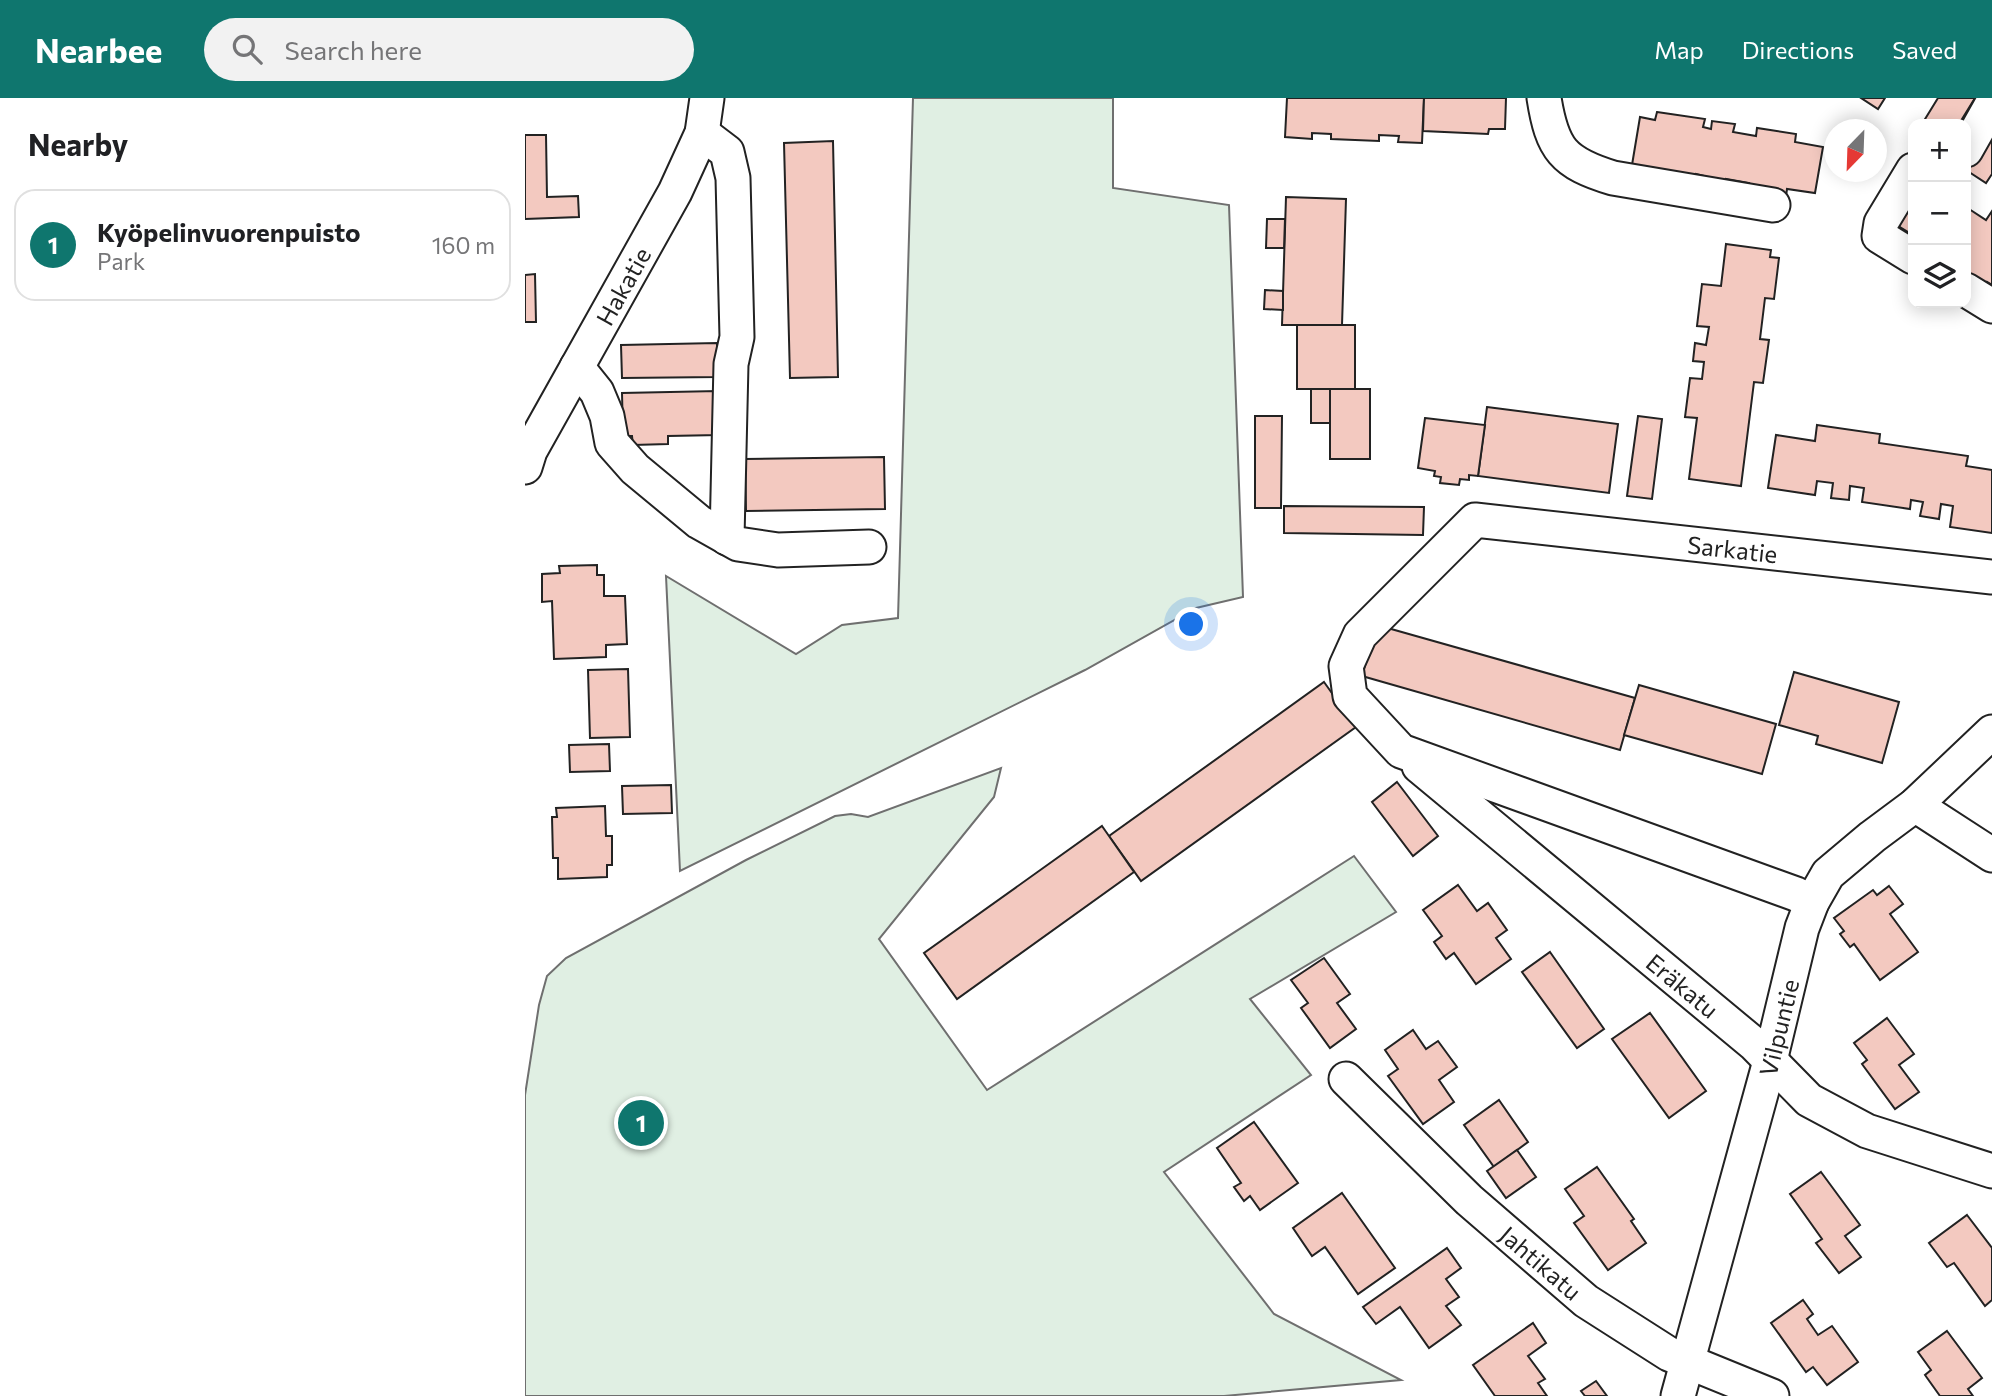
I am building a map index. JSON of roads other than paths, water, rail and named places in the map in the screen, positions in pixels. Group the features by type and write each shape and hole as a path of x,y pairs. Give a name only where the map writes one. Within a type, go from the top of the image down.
{"street":[{"name":"Hakatie","path":"525,467 530,451 675,192 702,134 708,98"},
{"path":"1544,98 1549,129 1558,146 1571,161 1591,172 1773,205"},
{"path":"1971,141 1992,104"},
{"path":"702,134 727,152 733,178 737,337 731,364 727,538"},
{"path":"1908,178 1881,223 1879,236 1908,254"},
{"path":"1971,293 1992,306"},
{"path":"577,367 597,392 607,416 612,443 635,469 699,522 738,544 778,550 869,547"},
{"name":"Sarkatie","path":"1475,520 1992,577"},
{"name":"Eräkatu","path":"1475,520 1360,635 1346,666 1350,696 1401,751 1754,1044 1809,1100 1867,1131 1992,1171"},
{"name":"Vilpuntie","path":"1678,1396 1770,1061 1802,929 1812,902 1828,874 1915,805 1992,732"},
{"path":"1401,751 1812,902"},
{"path":"1915,805 1992,855"},
{"name":"Jahtikatu","path":"1346,1079 1469,1200 1586,1301 1669,1354 1772,1396"}],"place":[{"name":"Kyöpelinvuorenpuisto","path":"641,1123"}]}
